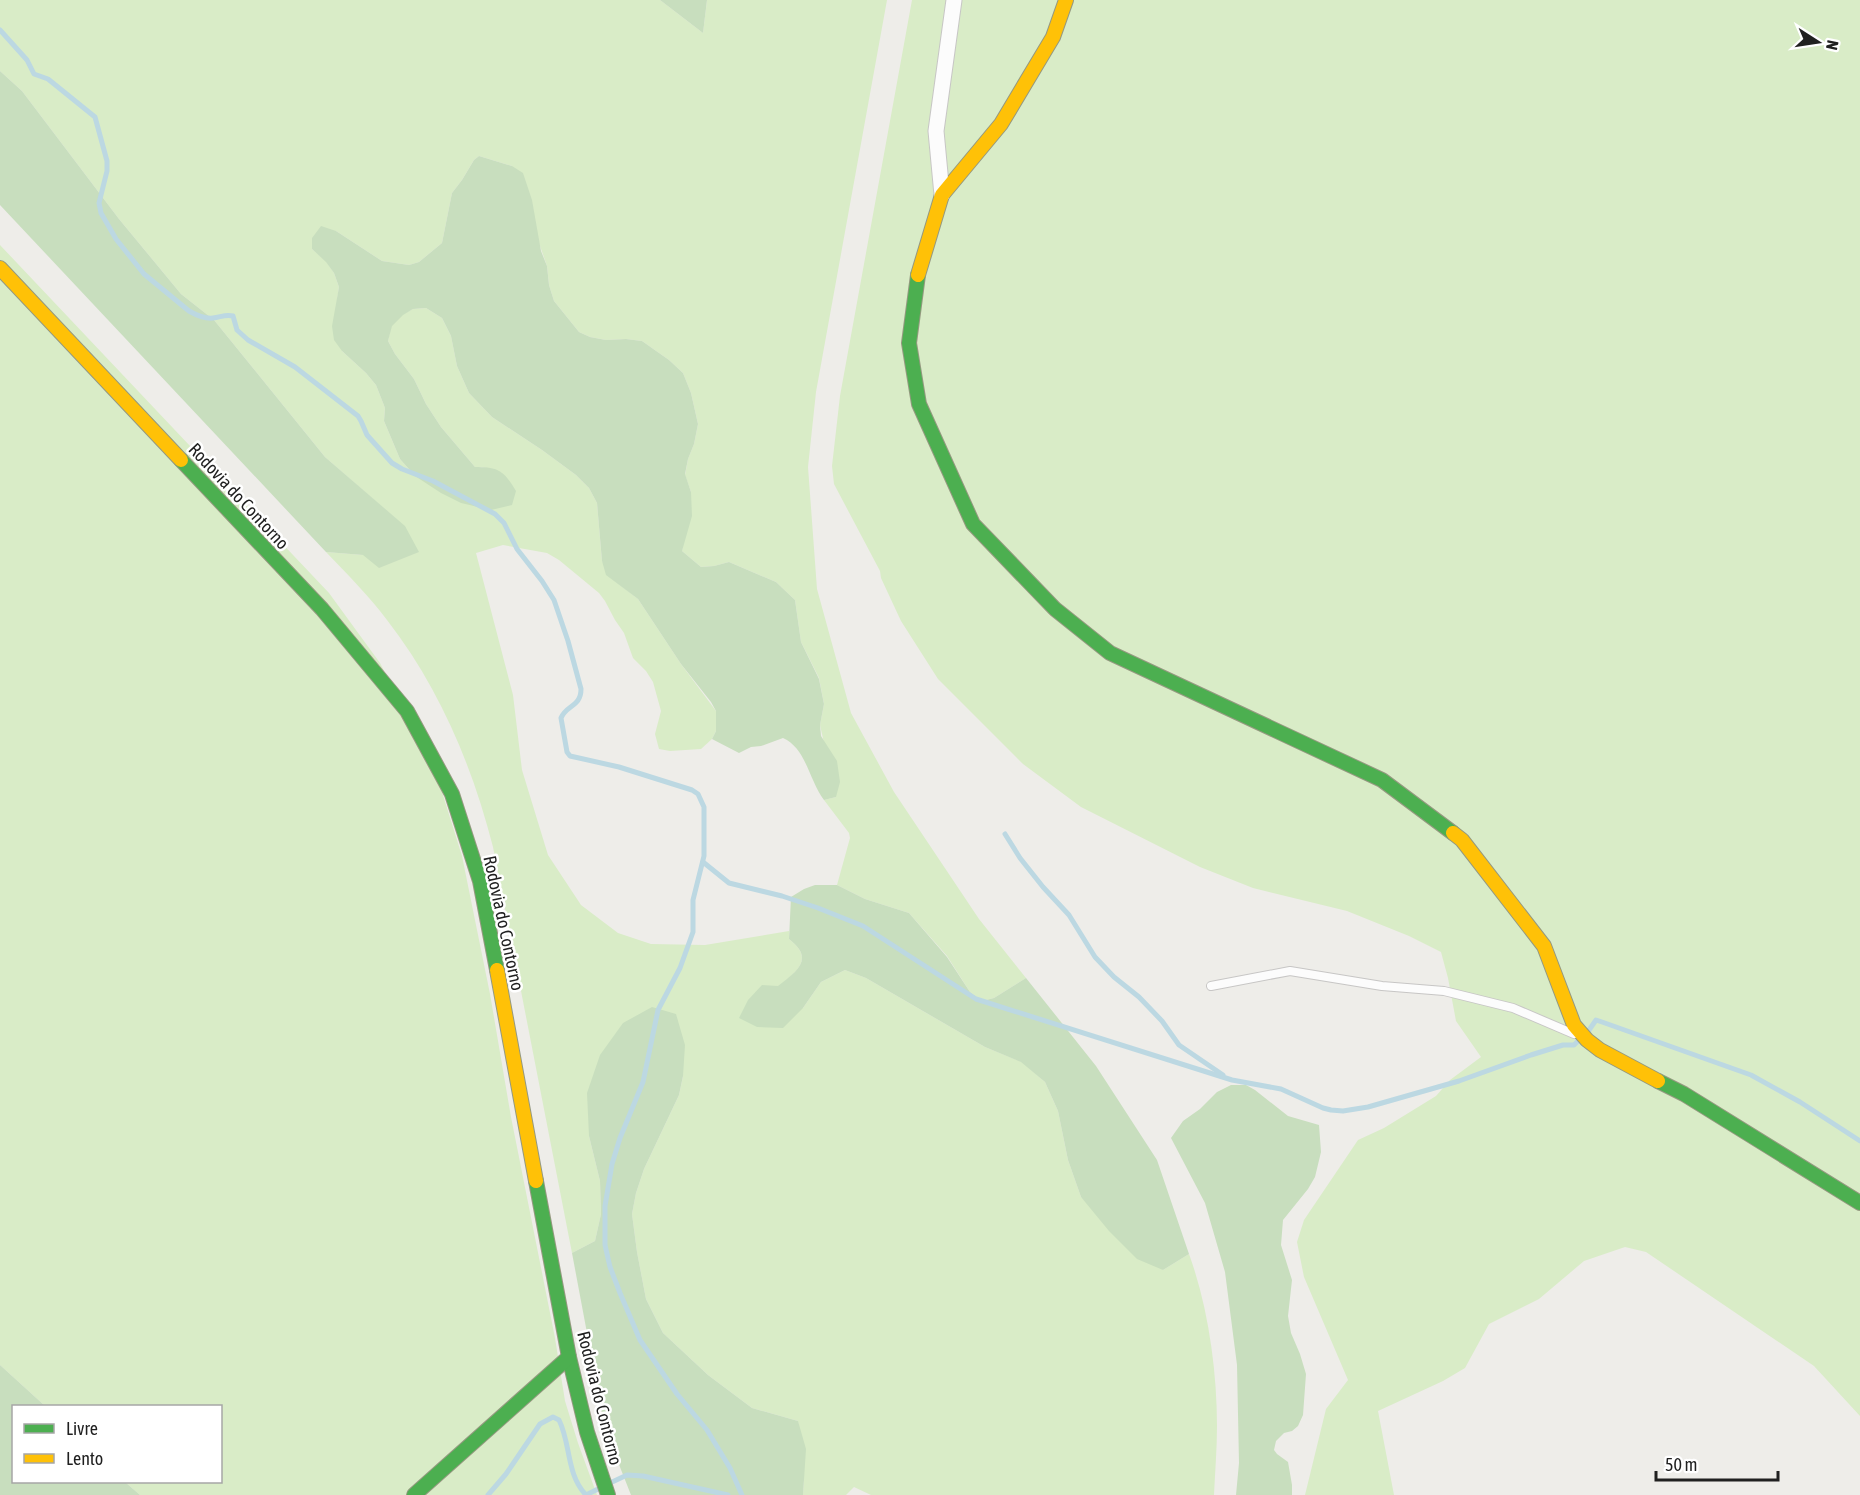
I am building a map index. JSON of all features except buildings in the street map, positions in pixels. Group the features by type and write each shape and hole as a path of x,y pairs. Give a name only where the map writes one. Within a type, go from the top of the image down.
{"street":[{"path":"942,195 936,131 954,0"},
{"path":"1066,0 1053,37 1001,124 942,195 919,268 909,343 919,404 974,524 1055,609 1110,653 1382,780 1462,840 1544,946 1574,1024 1587,1040 1600,1050 1684,1094 1860,1203"},
{"name":"Rodovia do Contorno","path":"0,268 322,609 407,711 452,794 480,881 569,1357 587,1432 608,1495"},
{"path":"414,1495 569,1357"}],"lane":[{"path":"1211,986 1290,971 1382,986 1444,991 1514,1008 1587,1040"}],"green space":[{"path":"0,0 660,0 703,33 707,0 887,0 816,392 808,467 817,589 851,713 894,792 979,919 1026,978 994,998 982,1001 970,992 947,956 909,913 865,899 837,885 850,838 849,833 824,800 836,797 820,725 824,704 819,678 801,642 795,600 776,582 729,562 701,567 682,551 691,492 685,475 698,424 691,393 683,373 642,341 606,340 579,332 554,301 547,266 512,166 479,156 474,160 452,193 442,243 419,262 409,265 382,261 336,231 312,249 326,261 339,287 337,300 342,351 376,385 385,408 384,421 400,459 415,476 487,467 475,467 441,427 414,379 388,341 391,326 403,314 413,309 426,308 442,318 451,336 457,366 469,393 492,417 542,450 576,475 589,488 597,503 602,561 615,581 638,599 681,664 716,711 716,731 712,739 701,749 670,751 659,749 655,734 661,711 653,682 633,658 624,633 599,593 547,553 503,545 476,553 513,695 522,770 548,855 581,905 618,933 651,944 705,945 789,931 789,939 797,946 802,959 797,970 778,987 803,1008 821,982 845,970 866,978 985,1047 1022,1062 1045,1082 1058,1111 1068,1160 1081,1197 1163,1270 1189,1254 1206,1317 1213,1361 1217,1426 1214,1495 871,1495 854,1487 846,1495 803,1495 804,1477 798,1421 752,1408 708,1375 663,1333 646,1299 632,1214 644,1169 679,1095 683,1076 589,1136 600,1181 601,1214 595,1241 572,1253 493,847 475,786 452,728 423,672 380,611 326,552 363,555 404,526 325,457 214,320 181,294 119,219 22,91 0,71"},
{"path":"660,0 707,0 703,33"},
{"path":"912,0 1860,0 1860,1416 1814,1366 1646,1252 1625,1247 1584,1261 1539,1299 1489,1324 1465,1368 1443,1381 1378,1411 1394,1495 1305,1495 1326,1409 1348,1380 1304,1277 1297,1242 1304,1220 1358,1140 1384,1128 1436,1096 1450,1080 1481,1057 1456,1021 1441,952 1409,936 1347,911 1253,888 1200,867 1081,807 1023,764 938,679 901,621 880,571 834,484 832,466 840,396"},
{"path":"0,71 22,91 119,219 181,294 214,320 325,457 405,526 419,552 379,568 363,555 326,552 0,205"},
{"path":"479,156 512,166 523,173 532,200 541,251 547,266 554,301 579,332 606,340 642,341 683,373 691,393 698,424 685,474 691,492 692,516 682,551 701,567 729,562 776,582 795,600 801,642 819,679 824,704 820,725 821,736 837,761 840,782 836,797 824,800 797,749 783,738 751,747 739,753 712,739 716,731 716,711 711,702 681,664 638,599 606,575 602,561 597,503 589,488 576,475 542,450 492,417 469,393 457,366 451,336 442,318 426,308 413,309 403,315 392,326 388,341 414,379 441,427 475,467 495,469 508,479 516,491 512,505 491,510 461,503 415,476 400,459 384,421 385,408 376,385 334,340 332,326 339,287 334,273 312,249 312,238 321,226 336,231 382,261 409,265 419,262 442,243 452,193"},
{"path":"0,245 329,593 380,663 433,763 462,856 490,994 565,1401 597,1495 140,1495 126,1483 222,1483 222,1405 44,1405 0,1365"},
{"path":"815,885 837,885 865,899 909,913 947,957 970,992 982,1001 994,998 1026,978 1096,1066 1157,1160 1189,1254 1163,1270 1137,1259 1109,1231 1081,1197 1068,1160 1058,1111 1045,1082 1021,1062 985,1047 866,978 845,970 821,982 803,1008 783,1028 757,1027 739,1018 748,1000 762,985 778,986 797,970 802,959 797,946 789,939 791,897"},
{"path":"652,1007 676,1014 685,1045 679,1095 644,1169 632,1214 646,1299 663,1333 708,1375 752,1408 798,1421 806,1449 803,1495 631,1495 605,1429 572,1253 595,1241 601,1214 600,1181 589,1136 587,1093 600,1055 623,1023"},
{"path":"1231,1085 1246,1085 1288,1116 1319,1125 1321,1152 1315,1177 1283,1220 1281,1245 1292,1280 1288,1316 1291,1333 1306,1374 1303,1415 1298,1426 1284,1433 1276,1441 1274,1450 1288,1462 1292,1495 1236,1495 1239,1463 1237,1365 1225,1272 1205,1203 1171,1138 1183,1121 1200,1109 1217,1092"},
{"path":"0,1365 44,1405 12,1405 12,1483 126,1483 140,1495 0,1495"}],"waterway":[{"path":"0,30 27,60 34,74 48,79 95,117 107,161 107,171 99,203 101,213 116,239 144,274 194,314 210,318 233,316 237,330 248,340 295,367 358,416 367,435 392,463 433,481 495,514 504,523 517,549 554,600 568,641 581,689 579,699 561,718 567,752 570,756 619,767 692,790 698,794 704,807 704,856 693,900 693,932 680,968 658,1010 643,1082 612,1164 605,1206 605,1245 610,1267 640,1340 677,1394 707,1430 730,1468 742,1495"},
{"path":"1005,834 1020,858 1069,915 1095,957 1162,1021 1179,1045 1223,1075"},
{"path":"703,862 729,883 782,896 863,926 976,999 1232,1080 1281,1089 1331,1110 1343,1111 1368,1107 1459,1081 1563,1045 1574,1045 1580,1039"},
{"path":"1587,1033 1596,1020 1751,1075 1800,1102 1860,1141"},
{"path":"488,1495 506,1474 540,1424 553,1417 559,1420 563,1429 572,1468 580,1487 586,1495 602,1487"},
{"path":"610,1483 627,1475 643,1476 728,1495"}],"traffic: fast":[{"path":"918,275 909,343 919,404 973,524 1055,609 1110,653 1382,780 1453,833"},
{"path":"181,460 322,609 407,711 452,794 480,881 497,970"},
{"path":"1658,1081 1684,1094 1860,1203"},
{"path":"536,1181 569,1357 587,1432 608,1495"},
{"path":"414,1495 569,1357"}],"traffic: slow":[{"path":"918,275 942,195 1001,124 1053,37 1066,0"},
{"path":"0,268 181,460"},
{"path":"1453,833 1462,840 1544,946 1574,1025 1587,1040 1600,1050 1658,1081"},
{"path":"497,970 536,1181"}]}
